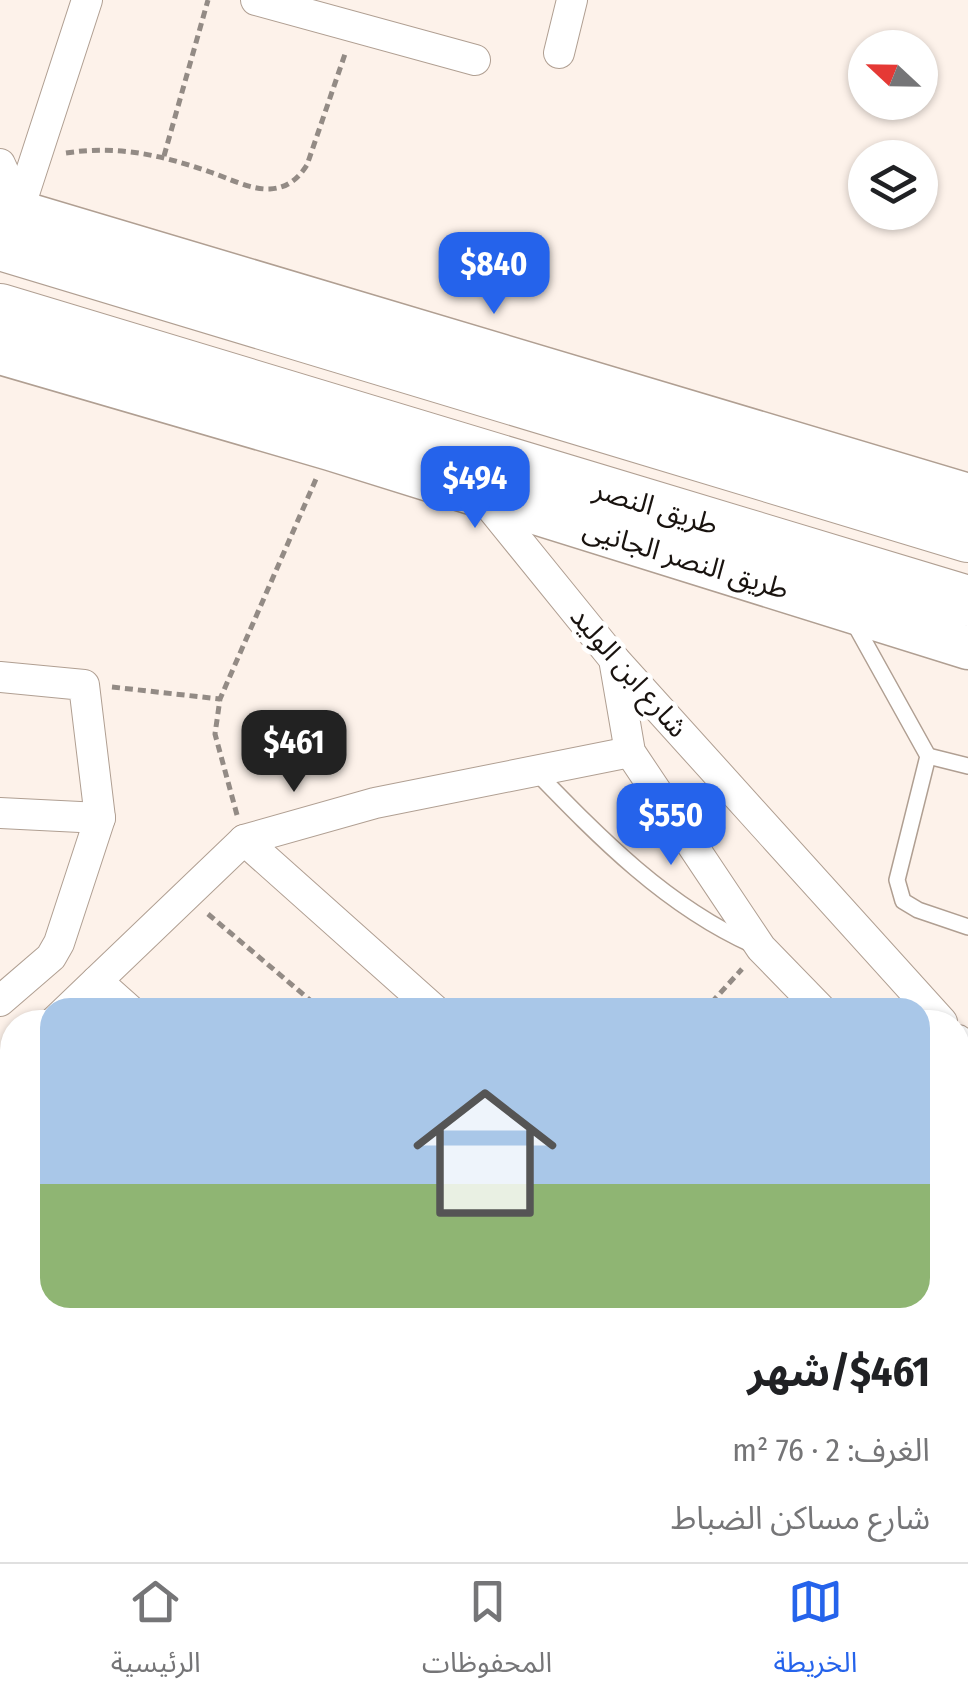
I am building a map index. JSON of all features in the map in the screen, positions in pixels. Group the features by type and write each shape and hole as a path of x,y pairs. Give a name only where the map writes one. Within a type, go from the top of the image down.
{"highway":[{"path":"7,218 968,537"},
{"name":"طريق النصر","path":"0,308 968,600"}],"main road":[{"path":"7,218 968,496"},
{"name":"طريق النصر الجانيى","path":"0,353 481,495 968,648"}],"street":[{"path":"7,218 34,162 86,0"},
{"path":"256,0 359,13 476,60"},
{"path":"559,52 572,0"},
{"path":"0,164 10,186 7,218"},
{"name":"شارع ابن الوليد","path":"481,495 614,659 931,1010"},
{"path":"614,659 630,752 761,948 821,1010"},
{"path":"0,677 84,684 100,818 59,943 51,957 0,1000"},
{"path":"67,1010 244,840 374,803 630,752"},
{"path":"0,813 100,818"},
{"path":"244,840 435,1010"},
{"path":"97,981 130,1010"}],"lane":[{"path":"846,609 928,756 897,880 903,901 965,927 968,909"},
{"path":"928,756 968,766"},
{"path":"535,770 608,846 681,904 722,931 761,948"}],"path":[{"path":"164,156 208,0"},
{"path":"34,162 88,150 114,149 164,156 260,189 284,186 307,164 359,13"},
{"path":"244,840 215,734 220,699 330,449"},
{"path":"84,684 220,699"},
{"path":"187,896 322,1010"},
{"path":"705,1010 761,948"}]}
